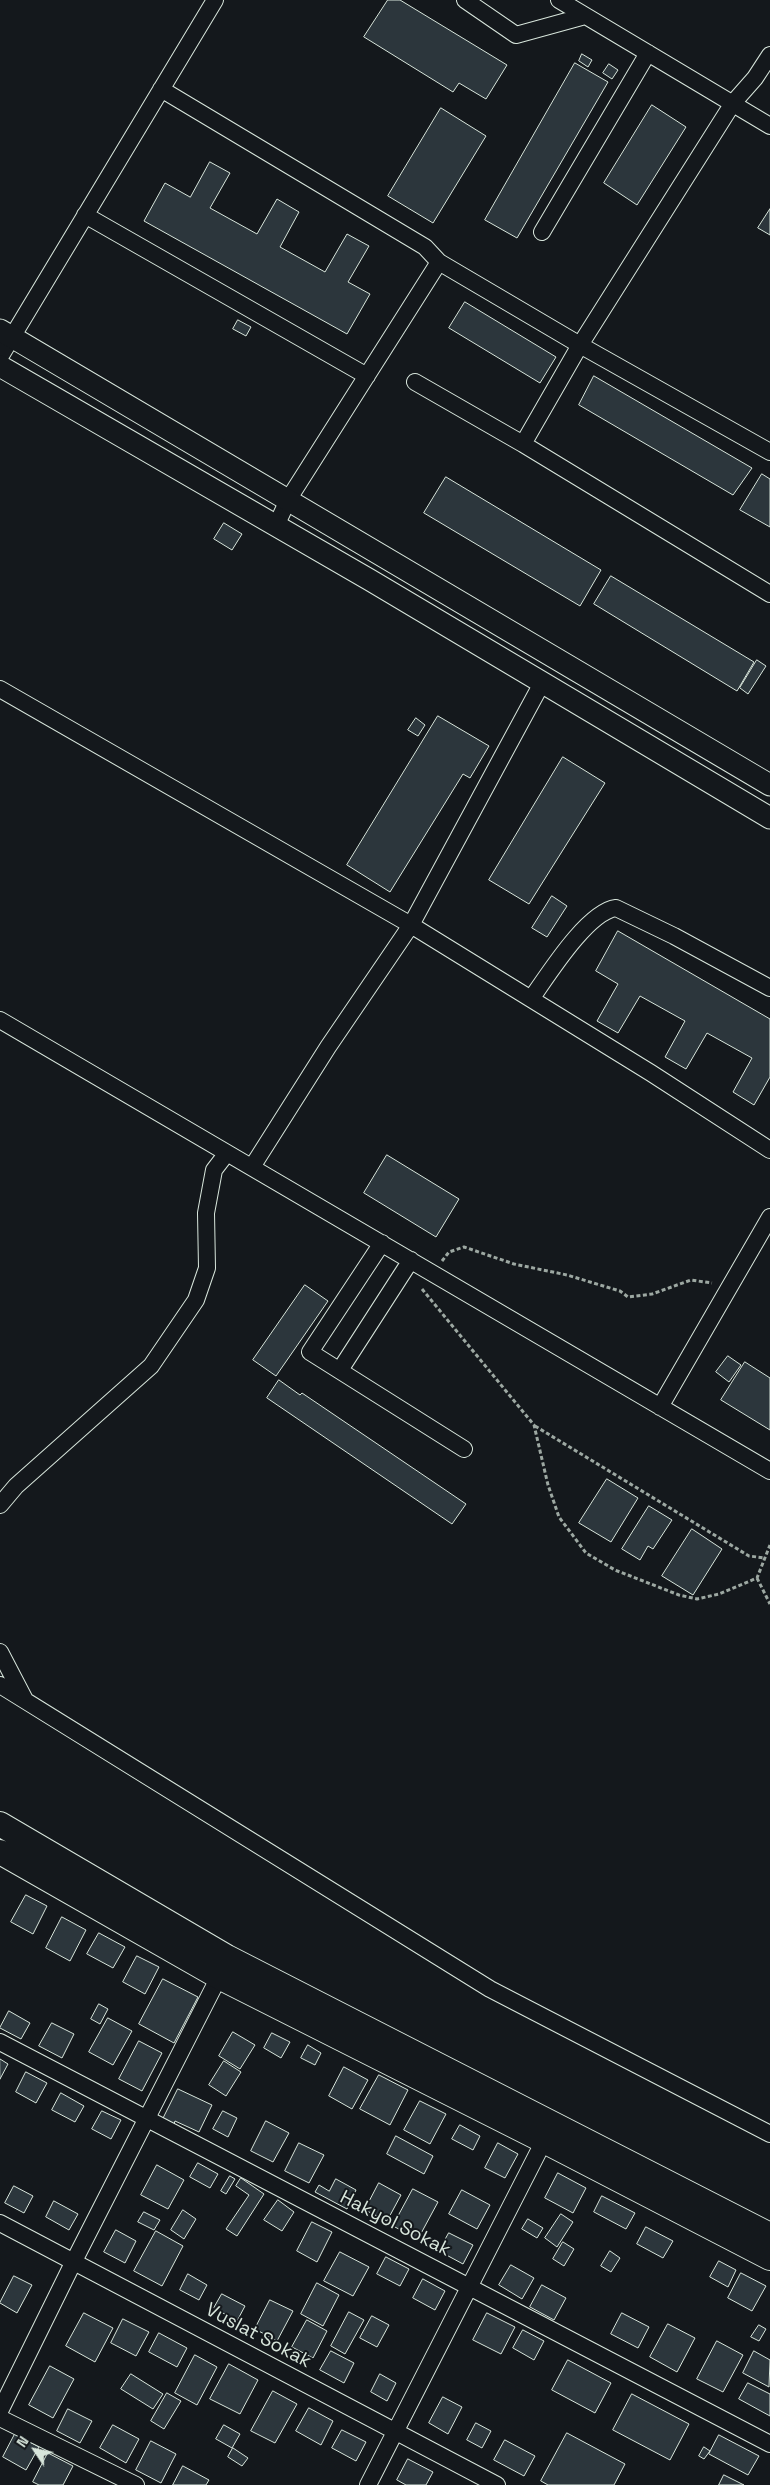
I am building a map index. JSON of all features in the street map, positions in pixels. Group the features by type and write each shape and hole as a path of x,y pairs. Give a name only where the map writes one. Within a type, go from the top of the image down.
{"main road":[{"path":"0,1824 224,1967"},
{"path":"0,1852 549,2132 770,2235"},
{"path":"549,2132 770,2258"}],"street":[{"path":"0,357 6,334 85,215 215,0"},
{"path":"465,0 516,35 585,16"},
{"path":"559,0 770,126"},
{"path":"542,232 648,53"},
{"path":"523,444 580,346 733,103 755,78 770,55"},
{"path":"161,90 425,248 439,262 580,346 770,452"},
{"path":"85,215 367,376"},
{"path":"276,526 288,500 439,262"},
{"path":"6,334 770,784"},
{"path":"0,366 276,526 770,818"},
{"path":"415,382 523,444 770,594"},
{"path":"252,1167 328,1047 411,925 542,683"},
{"path":"0,689 411,925 532,999 770,1150"},
{"path":"532,999 562,954 606,910 616,908 674,936 770,988"},
{"path":"0,1020 382,1243 408,1264 432,1273 770,1471"},
{"path":"0,1505 16,1486 151,1366 196,1300 207,1268 206,1213 214,1170 227,1153"},
{"path":"660,1406 730,1289 770,1217"},
{"path":"382,1243 310,1352 464,1449"},
{"path":"340,1370 408,1264"},
{"path":"0,1652 24,1698"},
{"path":"0,1685 24,1698 490,1989 770,2134"},
{"path":"0,2411 224,1967"},
{"name":"Hakyol Sokak","path":"0,2042 770,2444"},
{"path":"368,2485 549,2132"},
{"name":"Vuslat Sokak","path":"0,2224 74,2261 497,2485"},
{"path":"0,2418 136,2485"}],"path":[{"path":"432,1273 449,1252 464,1247 514,1264 567,1275 620,1291 628,1297 652,1294 691,1280 719,1284 730,1289"},
{"path":"408,1264 534,1426 749,1556 765,1558"},
{"path":"534,1426 548,1485 559,1517 586,1552 614,1570 679,1595 697,1599 719,1594 757,1578 770,1545"},
{"path":"757,1578 770,1604"}],"building":[{"path":"388,0 400,0 507,65 486,99 459,83 453,92 364,37"},
{"path":"582,54 592,60 588,67 579,61"},
{"path":"575,63 608,82 517,238 485,220"},
{"path":"609,64 618,70 612,79 603,73"},
{"path":"652,105 686,127 637,205 604,183"},
{"path":"441,108 486,136 433,223 388,196"},
{"path":"210,162 230,173 210,208 257,234 277,199 299,212 280,247 325,272 347,234 369,246 348,282 370,294 347,334 144,221 165,183 190,197"},
{"path":"770,209 770,235 758,228"},
{"path":"465,302 556,357 540,383 449,328"},
{"path":"238,320 251,327 246,336 233,329"},
{"path":"594,376 752,468 733,495 579,405"},
{"path":"762,474 770,479 770,527 740,510"},
{"path":"446,477 601,570 580,606 424,513"},
{"path":"224,523 242,534 232,550 214,539"},
{"path":"611,576 754,662 737,691 594,604"},
{"path":"757,660 766,666 748,694 740,688"},
{"path":"438,716 489,746 470,778 463,774 390,892 347,865"},
{"path":"416,718 425,725 418,736 408,730"},
{"path":"563,757 605,783 529,904 489,880"},
{"path":"552,896 567,906 547,937 532,928"},
{"path":"618,931 770,1019 770,1077 754,1105 733,1092 752,1058 707,1033 686,1069 665,1057 685,1021 640,996 618,1033 597,1021 618,984 596,971"},
{"path":"387,1155 459,1199 436,1237 364,1193"},
{"path":"305,1285 328,1301 276,1376 253,1360"},
{"path":"728,1356 741,1365 729,1382 716,1372"},
{"path":"745,1362 770,1378 770,1430 721,1400"},
{"path":"279,1380 300,1395 302,1393 466,1504 452,1524 267,1398"},
{"path":"607,1479 638,1498 611,1542 579,1523"},
{"path":"649,1506 672,1520 653,1549 648,1546 640,1560 622,1549"},
{"path":"692,1529 722,1549 693,1595 662,1576"},
{"path":"26,1895 47,1906 33,1934 11,1922"},
{"path":"62,1917 86,1930 70,1961 46,1948"},
{"path":"99,1933 125,1947 113,1968 87,1954"},
{"path":"137,1956 159,1967 145,1994 123,1982"},
{"path":"163,1979 198,1997 174,2043 139,2024"},
{"path":"99,2004 108,2009 100,2024 91,2019"},
{"path":"9,2011 30,2023 21,2039 0,2028"},
{"path":"108,2018 132,2031 113,2065 89,2052"},
{"path":"52,2023 74,2034 62,2058 39,2046"},
{"path":"233,2032 255,2045 240,2069 219,2056"},
{"path":"272,2033 290,2042 281,2058 264,2048"},
{"path":"139,2041 162,2053 142,2091 119,2079"},
{"path":"308,2045 321,2053 315,2065 301,2058"},
{"path":"0,2059 8,2064 0,2079"},
{"path":"224,2061 241,2072 226,2096 209,2085"},
{"path":"344,2067 368,2080 352,2109 329,2096"},
{"path":"26,2072 47,2083 36,2103 16,2092"},
{"path":"379,2075 408,2090 390,2125 360,2109"},
{"path":"178,2089 212,2105 199,2132 175,2121 174,2124 163,2119"},
{"path":"61,2093 84,2106 75,2122 52,2110"},
{"path":"420,2101 446,2114 430,2144 404,2130"},
{"path":"102,2111 121,2120 111,2139 92,2129"},
{"path":"223,2111 237,2118 228,2137 213,2129"},
{"path":"266,2121 289,2133 273,2162 251,2151"},
{"path":"460,2125 480,2136 473,2150 452,2139"},
{"path":"396,2136 433,2156 424,2174 387,2154"},
{"path":"299,2143 324,2155 309,2183 285,2171"},
{"path":"498,2143 518,2154 505,2178 485,2168"},
{"path":"198,2163 218,2174 210,2188 190,2177"},
{"path":"157,2165 184,2180 168,2209 141,2195"},
{"path":"558,2173 586,2188 573,2213 545,2198"},
{"path":"230,2176 235,2179 226,2194 221,2191"},
{"path":"241,2178 264,2194 237,2236 226,2229 249,2195 236,2186"},
{"path":"336,2179 356,2190 347,2209 315,2192 319,2185 329,2191"},
{"path":"379,2183 401,2195 387,2221 365,2210"},
{"path":"14,2186 33,2196 24,2213 5,2203"},
{"path":"413,2189 438,2202 418,2239 393,2226"},
{"path":"462,2190 490,2205 477,2229 449,2214"},
{"path":"602,2196 635,2213 626,2229 594,2212"},
{"path":"278,2200 294,2212 282,2231 264,2220"},
{"path":"54,2201 78,2214 69,2230 46,2217"},
{"path":"183,2210 196,2219 184,2239 171,2230"},
{"path":"144,2212 160,2220 154,2230 138,2222"},
{"path":"561,2214 573,2222 557,2247 545,2238"},
{"path":"528,2219 543,2228 537,2238 522,2229"},
{"path":"312,2222 332,2232 317,2262 297,2251"},
{"path":"646,2227 673,2241 663,2258 637,2244"},
{"path":"116,2230 136,2241 125,2263 104,2252"},
{"path":"156,2231 183,2246 162,2286 134,2271"},
{"path":"449,2233 473,2245 463,2264 439,2251"},
{"path":"563,2242 574,2249 564,2266 553,2259"},
{"path":"610,2251 620,2258 611,2272 601,2266"},
{"path":"340,2252 369,2267 353,2296 324,2281"},
{"path":"386,2257 409,2269 400,2286 377,2274"},
{"path":"719,2261 736,2270 728,2287 710,2277"},
{"path":"511,2265 534,2278 522,2299 499,2285"},
{"path":"741,2273 766,2286 752,2311 728,2298"},
{"path":"188,2274 207,2285 199,2300 180,2290"},
{"path":"14,2276 32,2285 17,2313 0,2303"},
{"path":"423,2279 445,2291 435,2310 413,2298"},
{"path":"317,2283 339,2295 323,2326 301,2314"},
{"path":"542,2285 566,2298 554,2320 530,2307"},
{"path":"222,2294 245,2306 237,2321 214,2308"},
{"path":"270,2300 293,2311 277,2341 255,2329"},
{"path":"349,2312 364,2320 345,2354 331,2346"},
{"path":"84,2313 113,2328 95,2362 66,2346"},
{"path":"487,2313 515,2327 501,2354 473,2340"},
{"path":"622,2313 649,2327 638,2348 611,2334"},
{"path":"372,2316 389,2325 377,2347 360,2338"},
{"path":"123,2319 149,2332 136,2356 111,2343"},
{"path":"307,2320 327,2331 313,2358 292,2347"},
{"path":"668,2324 695,2338 677,2372 650,2357"},
{"path":"759,2325 766,2329 759,2341 751,2337"},
{"path":"523,2330 544,2341 534,2360 513,2348"},
{"path":"159,2333 187,2348 177,2367 149,2352"},
{"path":"717,2341 743,2355 723,2392 697,2379"},
{"path":"331,2351 354,2363 344,2383 320,2370"},
{"path":"754,2351 770,2360 769,2387 743,2373"},
{"path":"195,2355 217,2367 197,2405 175,2393"},
{"path":"568,2360 611,2383 595,2413 552,2390"},
{"path":"229,2364 258,2380 240,2414 210,2399"},
{"path":"50,2366 74,2379 53,2418 29,2405"},
{"path":"131,2374 163,2394 153,2409 121,2389"},
{"path":"380,2374 396,2383 387,2401 371,2392"},
{"path":"748,2383 770,2394 770,2416 739,2399"},
{"path":"273,2391 297,2404 275,2443 251,2431"},
{"path":"167,2393 181,2401 164,2429 151,2421"},
{"path":"632,2394 689,2424 670,2460 613,2430"},
{"path":"443,2397 462,2407 448,2434 429,2423"},
{"path":"309,2408 333,2421 321,2445 296,2431"},
{"path":"68,2409 92,2421 80,2443 57,2431"},
{"path":"476,2423 491,2431 482,2448 467,2440"},
{"path":"113,2425 139,2439 126,2463 100,2448"},
{"path":"224,2425 240,2434 232,2448 216,2439"},
{"path":"342,2430 366,2442 356,2461 332,2448"},
{"path":"567,2433 625,2464 614,2485 548,2485 541,2481"},
{"path":"15,2434 39,2447 26,2470 3,2457"},
{"path":"719,2435 759,2456 748,2475 709,2454"},
{"path":"505,2440 535,2456 524,2476 494,2460"},
{"path":"151,2441 176,2454 161,2483 136,2470"},
{"path":"704,2447 710,2451 704,2459 699,2456"},
{"path":"233,2448 248,2458 242,2466 228,2457"},
{"path":"48,2453 73,2466 63,2485 39,2485 33,2482"},
{"path":"408,2459 433,2472 426,2485 406,2485 397,2480"},
{"path":"183,2466 209,2480 206,2485 173,2485"},
{"path":"724,2475 744,2485 719,2485"}]}
